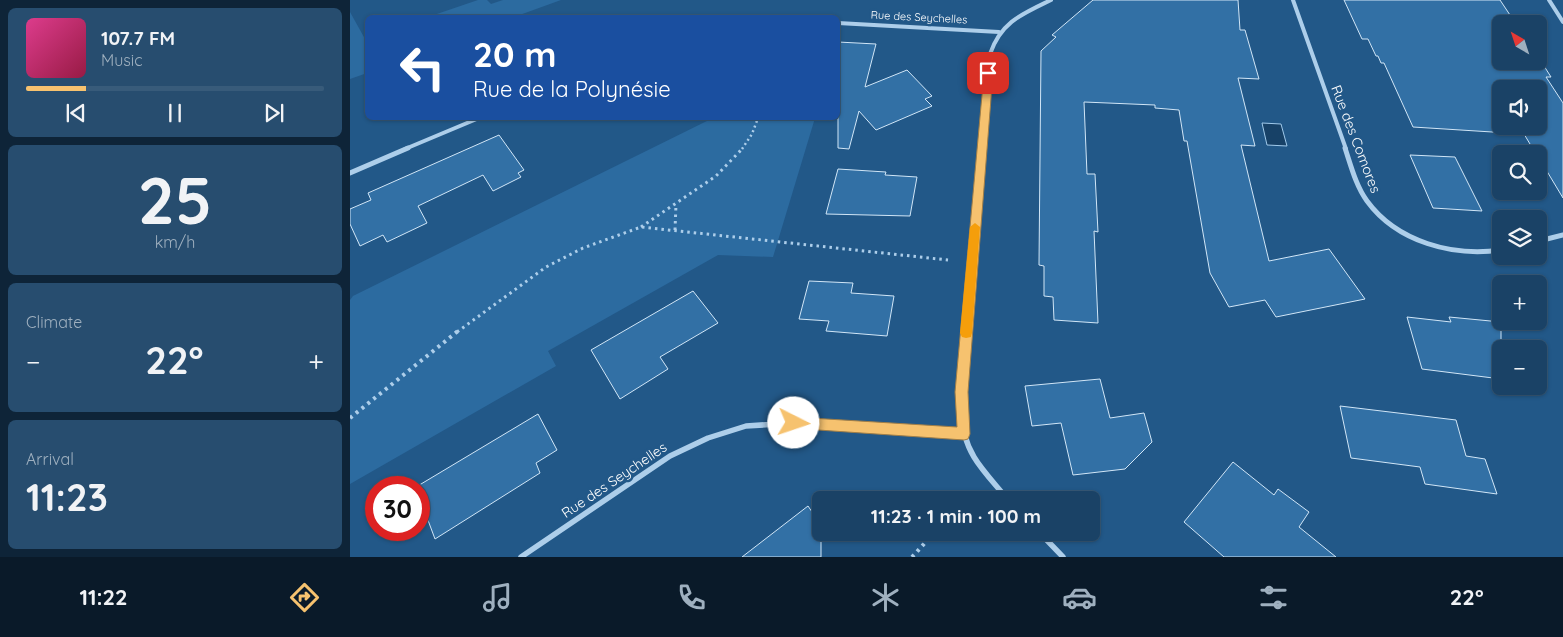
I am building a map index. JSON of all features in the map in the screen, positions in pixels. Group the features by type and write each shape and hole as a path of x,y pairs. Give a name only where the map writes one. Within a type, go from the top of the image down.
{"street":[{"path":"1001,491 974,457 964,434 962,392 990,54 993,41 1007,24 1051,0"},
{"name":"Rue des Comores","path":"1292,0 1358,182 1369,203 1386,220 1411,236 1435,247 1465,253 1492,251"},
{"path":"1549,0 1563,22"},
{"name":"Rue des Seychelles","path":"840,22 999,32"},
{"path":"350,173 474,120"},
{"path":"1547,239 1563,235"},
{"name":"Rue des Seychelles","path":"521,557 670,456 708,438 746,426 794,423 964,434"},
{"path":"1048,541 1063,557"}],"path":[{"path":"350,418 481,313 546,267 583,248 641,227 715,176 737,157 749,140 757,120"},
{"path":"675,230 676,203"},
{"path":"641,227 972,262"},
{"path":"912,557 927,541"}],"shaded area":[{"path":"478,0 487,0 491,4 503,0 561,0 520,15 434,15"},
{"path":"350,12 365,39 365,74 350,79"},
{"path":"709,120 814,120 773,257 718,255 548,351 556,366 350,484 350,300 353,296"},
{"path":"1262,123 1281,124 1287,146 1267,145"}],"building":[{"path":"1093,0 1238,0 1240,30 1245,30 1259,79 1238,78 1255,146 1241,145 1269,261 1329,249 1365,299 1276,317 1265,300 1229,307 1210,273 1187,141 1184,141 1179,110 1155,108 1155,105 1084,102 1087,174 1095,174 1098,232 1094,231 1098,323 1054,320 1053,297 1044,296 1044,266 1039,265 1041,51 1056,37 1052,35"},
{"path":"1344,0 1500,0 1510,15 1492,15 1492,70 1547,70 1551,77 1546,77 1563,103 1563,198 1547,171 1547,145 1531,145 1525,135 1547,135 1547,80 1492,80 1492,132 1413,127 1384,63 1381,63 1378,56 1376,56 1368,39 1362,39"},
{"path":"840,42 876,44 865,87 907,70 932,96 925,99 932,106 876,130 859,111 849,149 838,148"},
{"path":"499,135 524,170 518,173 521,177 493,191 483,175 418,206 427,223 387,242 383,235 360,246 350,224 350,209 371,200 368,193"},
{"path":"1410,155 1455,157 1482,211 1433,208"},
{"path":"838,169 886,172 885,175 917,177 910,216 826,214"},
{"path":"809,281 853,283 851,293 894,296 887,336 826,331 829,321 799,319"},
{"path":"693,291 718,323 660,357 668,369 620,399 591,350"},
{"path":"1407,317 1451,322 1449,317 1492,321 1492,330 1501,330 1501,340 1492,340 1492,378 1422,369"},
{"path":"1100,379 1110,418 1144,413 1152,442 1125,469 1073,475 1061,423 1032,426 1025,386"},
{"path":"1340,406 1456,420 1466,456 1485,459 1497,494 1425,484 1420,467 1351,458"},
{"path":"538,414 557,450 536,463 540,473 435,539 430,526 430,479"},
{"path":"1233,462 1274,495 1278,489 1309,512 1299,527 1336,557 1224,557 1184,522"},
{"path":"808,506 812,512 812,541 821,541 821,557 742,557"}],"slow traffic":[{"path":"966,333 975,227"}],"route":[{"path":"794,423 964,434 962,392 988,73"}]}
